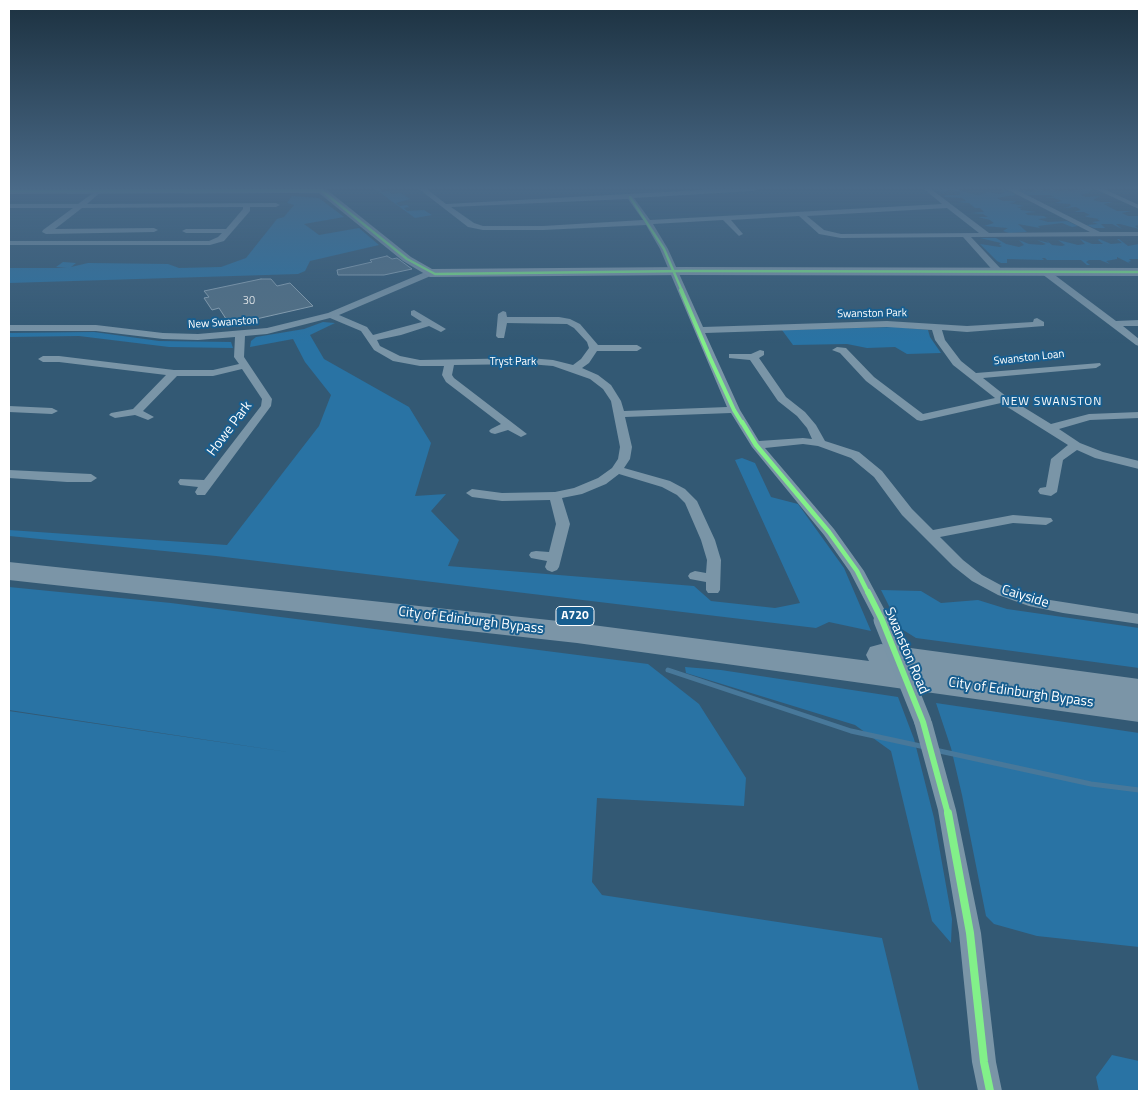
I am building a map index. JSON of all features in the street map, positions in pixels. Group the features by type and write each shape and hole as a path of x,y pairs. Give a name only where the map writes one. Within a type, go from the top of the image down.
{"highway":[{"name":"City of Edinburgh Bypass","path":"9,555 379,593 586,617 1139,691"},
{"name":"City of Edinburgh Bypass","path":"9,571 577,633 1139,710"}],"main road":[{"path":"384,240 407,259 430,273 673,271 1139,272"}],"street":[{"path":"16,250 32,240"},
{"path":"9,243 202,245 217,240"},
{"name":"Swanston Road","path":"659,240 734,410 756,445 829,532 857,571 882,620 923,722 947,810 970,933 984,1062 990,1091"},
{"path":"970,240 999,272"},
{"path":"1045,272 1139,343"},
{"name":"New Swanston","path":"9,328 96,328 163,336 198,337 240,334 296,325 331,315 430,273"},
{"path":"414,312 441,328"},
{"name":"Tryst Park","path":"331,315 364,329 377,348 397,359 420,363 529,361 553,363 594,377 608,387 616,401 626,447 624,459 617,470"},
{"name":"Tryst Park","path":"501,336 503,317 559,320 570,322 584,333 594,348"},
{"name":"Swanston Park","path":"698,330 887,324 954,329 1041,324 1037,321"},
{"path":"370,338 398,333 430,322"},
{"path":"1114,324 1139,323"},
{"path":"936,327 940,340 946,350 973,376 1003,399 1076,445 1099,455 1139,465"},
{"name":"Howe Park","path":"184,482 204,488 266,406 267,399 239,357 240,334"},
{"path":"574,369 585,361 594,348 637,348"},
{"path":"837,350 843,350 870,379 933,427"},
{"path":"59,359 67,351"},
{"path":"733,356 757,355 782,399 801,414 819,437 820,443"},
{"path":"43,359 59,359 174,374 213,373 244,366"},
{"path":"450,363 447,375 450,380 521,434"},
{"name":"Swanston Loan","path":"973,376 1092,366"},
{"path":"136,412 174,374"},
{"path":"920,418 1003,399"},
{"path":"9,409 36,410 49,407"},
{"path":"619,414 734,410"},
{"path":"115,415 136,412 148,416"},
{"path":"1048,429 1089,417 1139,415"},
{"path":"495,431 510,425"},
{"name":"Caiyside","path":"756,445 803,441 820,443 856,455 869,464 907,512 929,535 958,563 977,578 1003,592 1030,601 1063,608 1139,619"},
{"path":"1044,491 1051,492 1057,459 1076,445"},
{"path":"472,493 501,501 556,496 578,491 602,481 617,470 666,484 681,492 691,501 708,540 714,560 713,584 695,576"},
{"path":"9,474 64,483 91,478"},
{"path":"536,555 554,562 563,524 556,496"},
{"path":"929,535 995,521 1013,519 1046,521"}],"shaded area":[{"path":"260,240 374,240 379,245 310,261 305,271 298,274 9,283 9,268 67,268 56,267 63,262 76,263 71,267 88,263 168,264 179,268 221,267 246,258"},
{"path":"990,240 1000,240 1019,247 1024,245 1019,240 1029,244 1043,245 1046,244 1038,240 1049,243 1046,240 1052,245 1062,246 1065,245 1058,240 1078,245 1085,244 1081,240 1092,244 1103,244 1098,240 1102,240 1111,244 1122,243 1119,240 1121,240 1128,246 1139,244 1139,259 1129,259 1131,261 1128,262 1131,264 1117,257 1117,259 1106,261 1110,264 1100,260 1089,260 1086,262 1090,265 1087,265 1081,260 1047,260 1045,258 1042,258 1044,260 1007,259 1007,263 1001,263 980,244 1000,247 1002,246 999,245 1001,243"},
{"path":"323,322 335,323 310,335 324,359 409,407 431,443 415,496 446,494 431,511 459,540 448,566 694,586 711,601 775,608 800,603 735,460 742,458 755,463 771,497 798,504 844,568 871,631 829,622 816,628 216,556 9,536 9,530 227,545 319,426 331,395 305,362 293,339 250,347 251,341 256,337 304,329"},
{"path":"896,327 928,330 930,337 941,353 907,354 895,347 867,348 847,344 793,345 782,330"},
{"path":"94,332 159,341 231,342 233,348 169,347 79,336 9,337 9,333"},
{"path":"9,587 171,603 648,664 699,704 746,778 744,806 597,798 592,882 602,895 882,938 919,1091 9,1091 9,711 294,753 9,710"},
{"path":"881,590 921,591 941,603 978,600 1007,609 1139,628 1139,668 916,638 900,628"},
{"path":"685,667 721,670 898,697 914,739 934,818 952,919 951,943 932,921 891,751 855,725 686,673"},
{"path":"936,703 1139,733 1139,947 1037,936 994,924 986,916 951,748"},
{"path":"1112,1055 1139,1061 1139,1091 1099,1091 1096,1077"}],"building":[{"path":"387,256 392,259 397,258 412,269 384,275 338,275 337,270 372,262 370,260"},
{"path":"261,279 271,279 277,286 290,283 313,306 230,325 219,308 212,310 204,298 209,297 204,291"}],"waterway":[{"path":"668,670 851,731 925,747"},
{"path":"935,750 1091,784 1139,790"}],"cycle path":[{"path":"384,240 407,259 435,274 685,271 1139,272"},
{"path":"659,240 734,410 756,445 829,532 857,571 882,620 923,722 947,810 970,933 984,1062 990,1091"}],"district":[{"name":"NEW SWANSTON","path":"1052,402"}]}
